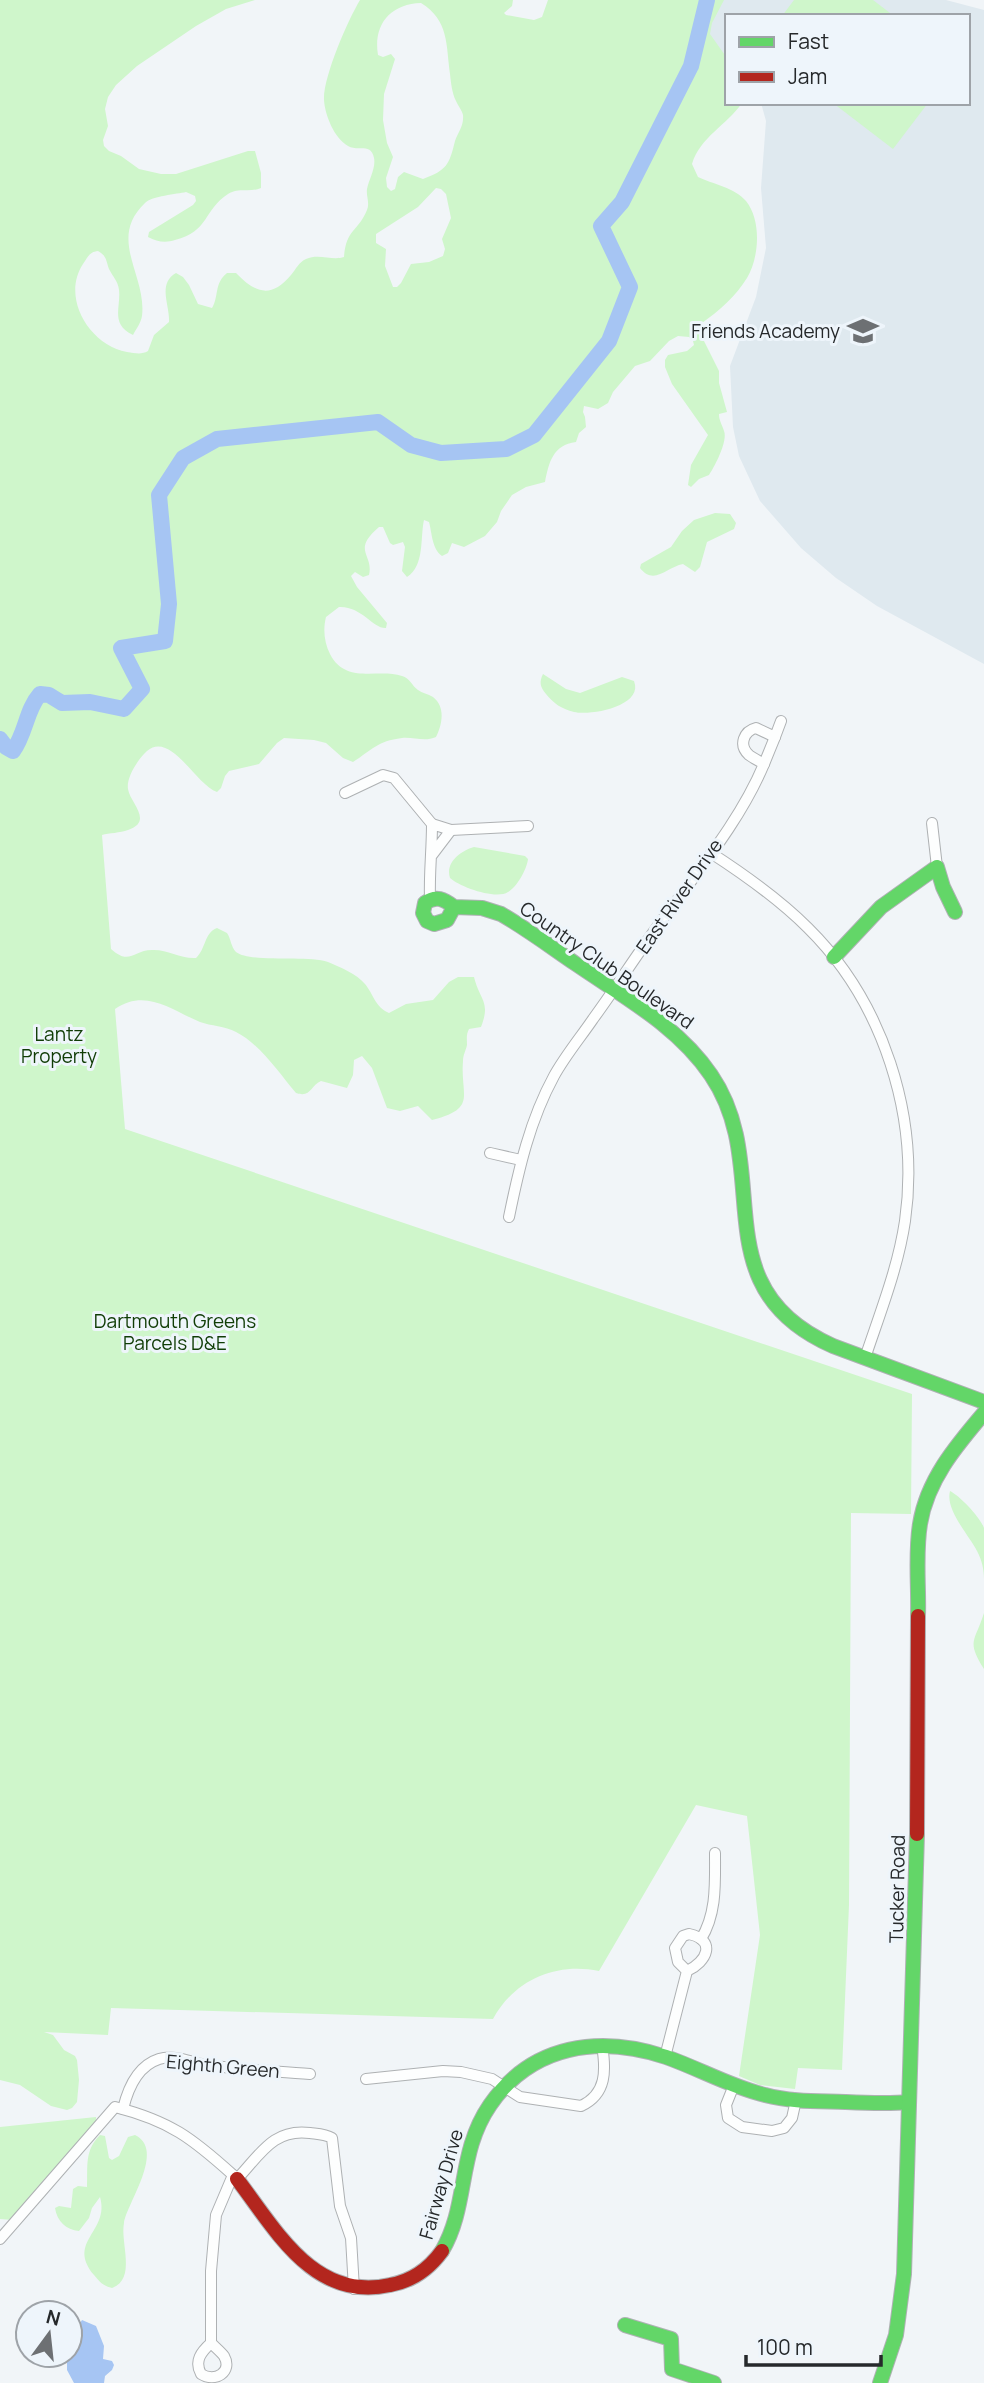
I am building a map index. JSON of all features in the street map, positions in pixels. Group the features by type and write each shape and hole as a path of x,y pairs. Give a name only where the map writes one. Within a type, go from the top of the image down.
{"street":[{"name":"East River Drive","path":"509,1217 521,1160 534,1120 555,1074 751,793 781,721"},
{"path":"764,764 747,753 745,736 751,729 756,728 775,737"},
{"path":"345,793 383,775 394,778 432,824 451,830 528,826"},
{"path":"932,823 937,867 954,912"},
{"path":"432,824 430,899 422,912 425,919 432,924 446,921 454,907"},
{"path":"432,855 451,830"},
{"path":"711,853 786,908 834,957 865,1003 882,1040 898,1091 908,1155 908,1196 902,1239 865,1358"},
{"path":"834,957 880,906 937,867"},
{"name":"Country Club Boulevard","path":"430,899 441,898 454,907 476,907 501,914 614,990 693,1051 709,1069 730,1110 739,1143 748,1252 756,1274 786,1317 809,1335 838,1350 984,1402"},
{"path":"490,1153 521,1160"},
{"name":"Tucker Road","path":"880,2383 896,2335 902,2300 918,1846 919,1527 926,1498 935,1477 984,1413"},
{"path":"701,1939 711,1918 715,1853"},
{"path":"665,2057 687,1971 703,1961 706,1953 701,1939 689,1934 677,1942 675,1955 687,1971"},
{"path":"366,2079 443,2071 461,2072 506,2086 520,2096 581,2106 594,2098 603,2085 605,2068 602,2045"},
{"name":"Fairway Drive","path":"235,2177 267,2219 310,2267 332,2283 354,2289 381,2288 402,2282 424,2271 443,2251 455,2218 470,2144 488,2107 506,2086 549,2056 578,2047 632,2046 766,2096 796,2101 909,2102"},
{"name":"Eighth Green","path":"119,2108 137,2074 148,2064 162,2058 176,2058 206,2065 310,2074"},
{"path":"734,2085 726,2105 728,2118 742,2127 772,2131 784,2128 792,2118 796,2101"},
{"path":"0,2239 119,2108 154,2118 173,2127 235,2177"},
{"path":"211,2343 212,2254 216,2215 235,2177 281,2135 299,2132 328,2135 332,2138 340,2206 351,2238 354,2289"},
{"path":"625,2325 671,2339 672,2369 714,2383"}],"shaded area":[{"name":"Friends Academy","path":"713,0 946,0 984,10 984,664 877,606 836,578 801,548 760,501 739,456 733,427 730,366 756,297 766,248 761,188 766,121 762,105 970,105 970,14 725,14 725,63 703,26"}],"green space":[{"path":"0,0 255,0 226,9 196,26 137,66 116,85 108,97 105,109 108,126 103,140 104,146 139,169 176,174 255,151 261,173 261,188 228,194 214,206 194,232 172,241 158,241 148,237 149,232 193,205 195,196 186,192 159,197 145,203 134,217 129,230 131,258 142,301 140,324 133,335 121,326 118,315 118,287 105,257 98,251 93,252 83,264 75,291 82,318 101,340 113,348 143,353 148,351 154,335 169,322 166,289 170,278 176,273 189,285 198,304 212,308 220,281 227,273 236,273 256,289 270,290 284,283 306,259 344,257 347,241 368,207 367,189 374,158 370,150 352,148 338,138 328,119 324,100 332,64 360,0 513,0 512,6 504,13 506,15 534,20 542,17 548,0 724,0 712,23 710,34 725,55 725,105 740,105 701,146 692,164 698,177 730,190 746,201 755,219 757,240 754,260 747,278 727,303 702,323 704,341 719,371 719,383 727,412 719,414 725,435 723,447 709,475 699,479 691,487 688,485 691,465 708,435 672,384 665,367 668,355 687,351 694,345 689,337 678,336 669,341 650,361 635,366 613,392 608,403 598,409 584,406 586,427 579,433 576,442 562,447 553,456 545,482 526,487 512,495 497,522 485,536 464,547 452,543 448,553 442,556 434,545 429,522 424,520 417,566 407,577 402,571 405,547 403,542 393,545 383,527 379,527 366,542 369,575 363,577 355,572 351,576 387,623 386,628 376,625 361,613 339,607 326,617 325,636 328,649 337,664 345,669 363,674 402,676 418,690 433,697 441,711 436,737 386,741 353,762 343,758 326,743 284,738 259,764 229,771 217,792 174,753 156,747 140,758 129,779 128,789 140,817 139,822 128,830 102,835 111,949 117,954 127,957 158,950 196,958 210,934 217,928 227,933 234,950 243,955 318,960 343,969 362,980 378,1004 389,1013 406,1004 433,1000 449,982 458,977 474,977 485,1006 481,1027 469,1029 467,1033 463,1059 464,1099 456,1111 432,1120 418,1106 400,1111 387,1108 372,1068 362,1056 354,1060 353,1075 347,1088 321,1081 308,1093 296,1093 261,1051 236,1032 200,1022 158,1003 137,1000 126,1003 115,1009 125,1129 912,1394 911,1514 851,1513 849,1905 842,2070 798,2068 795,2089 760,2085 739,2076 760,1935 747,1816 696,1805 599,1971 567,1969 538,1977 512,1994 493,2019 111,2008 108,2035 44,2032 53,2035 64,2050 77,2060 77,2102 72,2108 67,2110 51,2106 20,2085 0,2080","holes":["421,3 437,17 444,34 452,88 463,122 446,166 423,179 404,172 398,177 395,189 391,191 387,187 386,178 393,157 387,143 383,120 384,94 395,59 391,54 383,57 378,55 378,34 386,18 400,7","436,188 446,194 451,218 442,239 445,249 443,256 429,262 411,264 401,283 393,287 385,266 386,249 376,243 376,234 418,207"]},
{"path":"794,0 873,0 891,14 784,14"},
{"path":"836,105 926,105 893,149"},
{"path":"715,513 730,514 736,523 734,529 707,542 700,567 695,572 683,564 656,575 645,573 640,568 641,564 671,547 694,520"},
{"path":"543,674 566,689 580,693 622,677 634,681 635,690 624,703 603,711 574,712 558,706 546,694 541,684"},
{"path":"474,847 525,856 528,859 526,868 511,890 502,894 487,893 450,878 450,867 455,858"},
{"path":"950,1491 969,1507 984,1528 984,1579 979,1554 951,1506"},
{"path":"984,1613 984,1669 975,1652 974,1641"},
{"path":"96,2117 96,2125 13,2220 0,2219 0,2127"},
{"path":"100,2135 105,2136 109,2158 112,2160 119,2156 128,2137 135,2135 144,2142 147,2152 142,2177 124,2223 124,2277 112,2288 94,2275 85,2253 86,2245 99,2219 100,2197 79,2231 63,2224 55,2208 71,2208 73,2189 78,2186 87,2187 89,2153"}],"water":[{"path":"84,2321 96,2326 104,2346 103,2359 112,2361 114,2365 105,2376 104,2383 74,2383 67,2370 84,2369"}],"waterway":[{"path":"0,739 13,751 40,694 49,695 62,703 90,702 124,709 142,689 121,648 165,641 169,604 159,495 183,458 217,439 378,422 411,445 441,453 506,449 534,435 609,341 630,287 601,226 622,202 691,66 707,0"}],"traffic: fast":[{"path":"834,957 881,907 937,867 955,912"},
{"path":"454,907 443,900 433,899 425,903 423,913 427,921 434,924 447,920 454,907 482,908 501,914 649,1014 698,1058 711,1075 729,1112 739,1149 746,1224 753,1259 767,1292 792,1321 833,1346 984,1402"},
{"path":"918,1616 918,1547 924,1508 944,1464 984,1413"},
{"path":"880,2383 896,2335 904,2274 917,1834"},
{"path":"442,2251 456,2216 467,2160 480,2123 490,2105 507,2085 526,2069 547,2057 592,2046 617,2047 666,2057 740,2087 785,2099 909,2102"},
{"path":"625,2325 671,2339 672,2369 714,2383"}],"traffic: jam":[{"path":"917,1834 918,1616"},
{"path":"237,2179 300,2258 318,2272 340,2283 363,2287 406,2281 419,2273 442,2251"}],"place":[{"name":"Friends Academy","path":"863,331"}],"park label":[{"name":"Lantz Property","path":"59,1045"},
{"name":"Dartmouth Greens Parcels D&E","path":"175,1332"}]}
